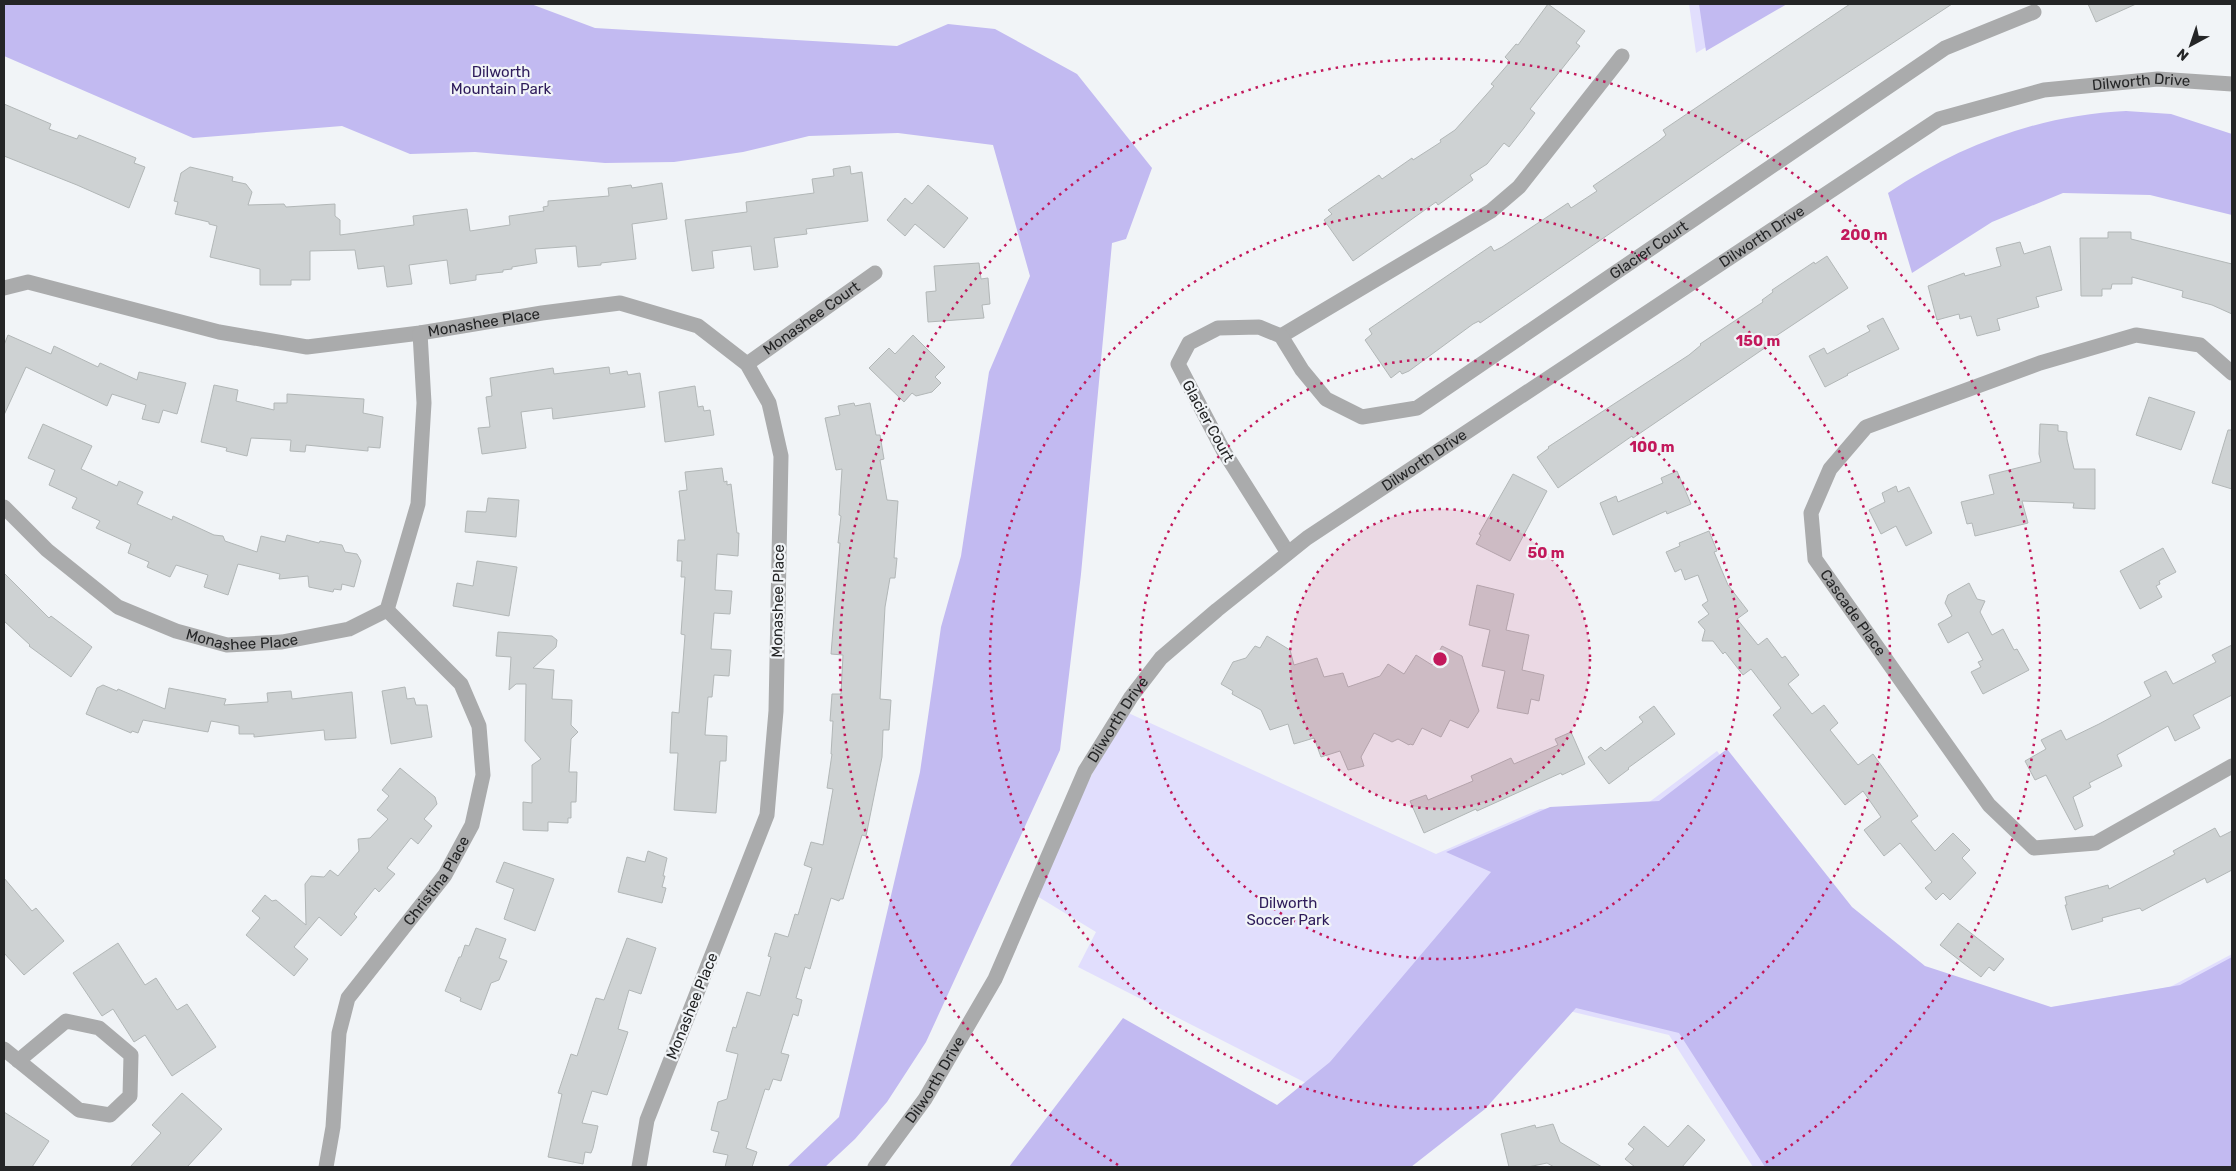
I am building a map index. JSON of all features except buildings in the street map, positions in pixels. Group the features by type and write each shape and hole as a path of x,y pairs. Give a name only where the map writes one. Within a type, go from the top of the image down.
{"street":[{"name":"Glacier Court","path":"1288,553 1223,450 1178,364 1189,343 1218,328 1259,327 1281,336 1302,370 1326,399 1362,417 1417,408 1945,48 2034,12"},
{"path":"1281,336 1491,211 1519,187 1622,56"},
{"name":"Dilworth Drive","path":"875,1167 925,1099 995,979 1085,771 1131,697 1161,658 1288,553 1307,538 1939,119 2044,90 2158,79 2232,84"},
{"name":"Monashee Court","path":"747,364 875,273"},
{"name":"Monashee Place","path":"4,288 28,282 219,332 307,347 420,333 542,313 620,303 698,326 747,364 768,403 781,456 776,710 767,815 647,1120 639,1167"},
{"name":"Monashee Place","path":"4,507 47,550 118,607 176,631 228,645 282,642 349,629 387,610 418,504 424,403 420,333"},
{"name":"Cascade Place","path":"2232,373 2200,346 2136,334 2040,362 1866,427 1830,469 1811,513 1815,559 1989,805 2034,848 2096,843 2232,766"},
{"name":"Christina Place","path":"326,1167 333,1127 339,1033 348,998 445,875 472,825 484,775 479,726 461,684 387,610"},
{"path":"4,1049 18,1061 79,1110 110,1115 130,1096 131,1054 99,1028 66,1021 18,1061"}],"green space":[{"name":"Dilworth Mountain Park","path":"4,4 531,4 595,28 897,46 948,24 995,29 1077,74 1152,168 1126,239 1112,243 1081,574 1060,750 926,1042 887,1102 855,1139 825,1167 787,1167 839,1117 920,772 941,627 961,556 989,372 1030,276 993,145 898,133 809,136 743,152 674,162 605,163 475,152 410,154 342,126 193,138 4,56"},
{"path":"1689,4 1780,4 1696,53"},
{"path":"1699,4 1787,4 1706,51"},
{"path":"2126,111 2171,114 2232,134 2232,215 2150,195 2063,193 1992,222 1912,273 1888,193 1943,160 2001,136 2031,126 2062,119"},
{"name":"Dilworth Soccer Park","path":"1124,711 1436,854 1540,809 1648,803 1717,751 1842,909 1915,968 2041,1009 2170,987 2232,954 2232,1167 1753,1167 1669,1035 1565,1010 1306,1083 1078,967 1096,932 1032,893"},
{"path":"1727,749 1852,907 1925,966 2051,1007 2180,985 2232,957 2232,1167 1765,1167 1679,1033 1576,1008 1485,1109 1411,1167 1009,1167 1123,1018 1277,1105 1330,1062 1491,872 1446,852 1550,807 1659,801"}]}
